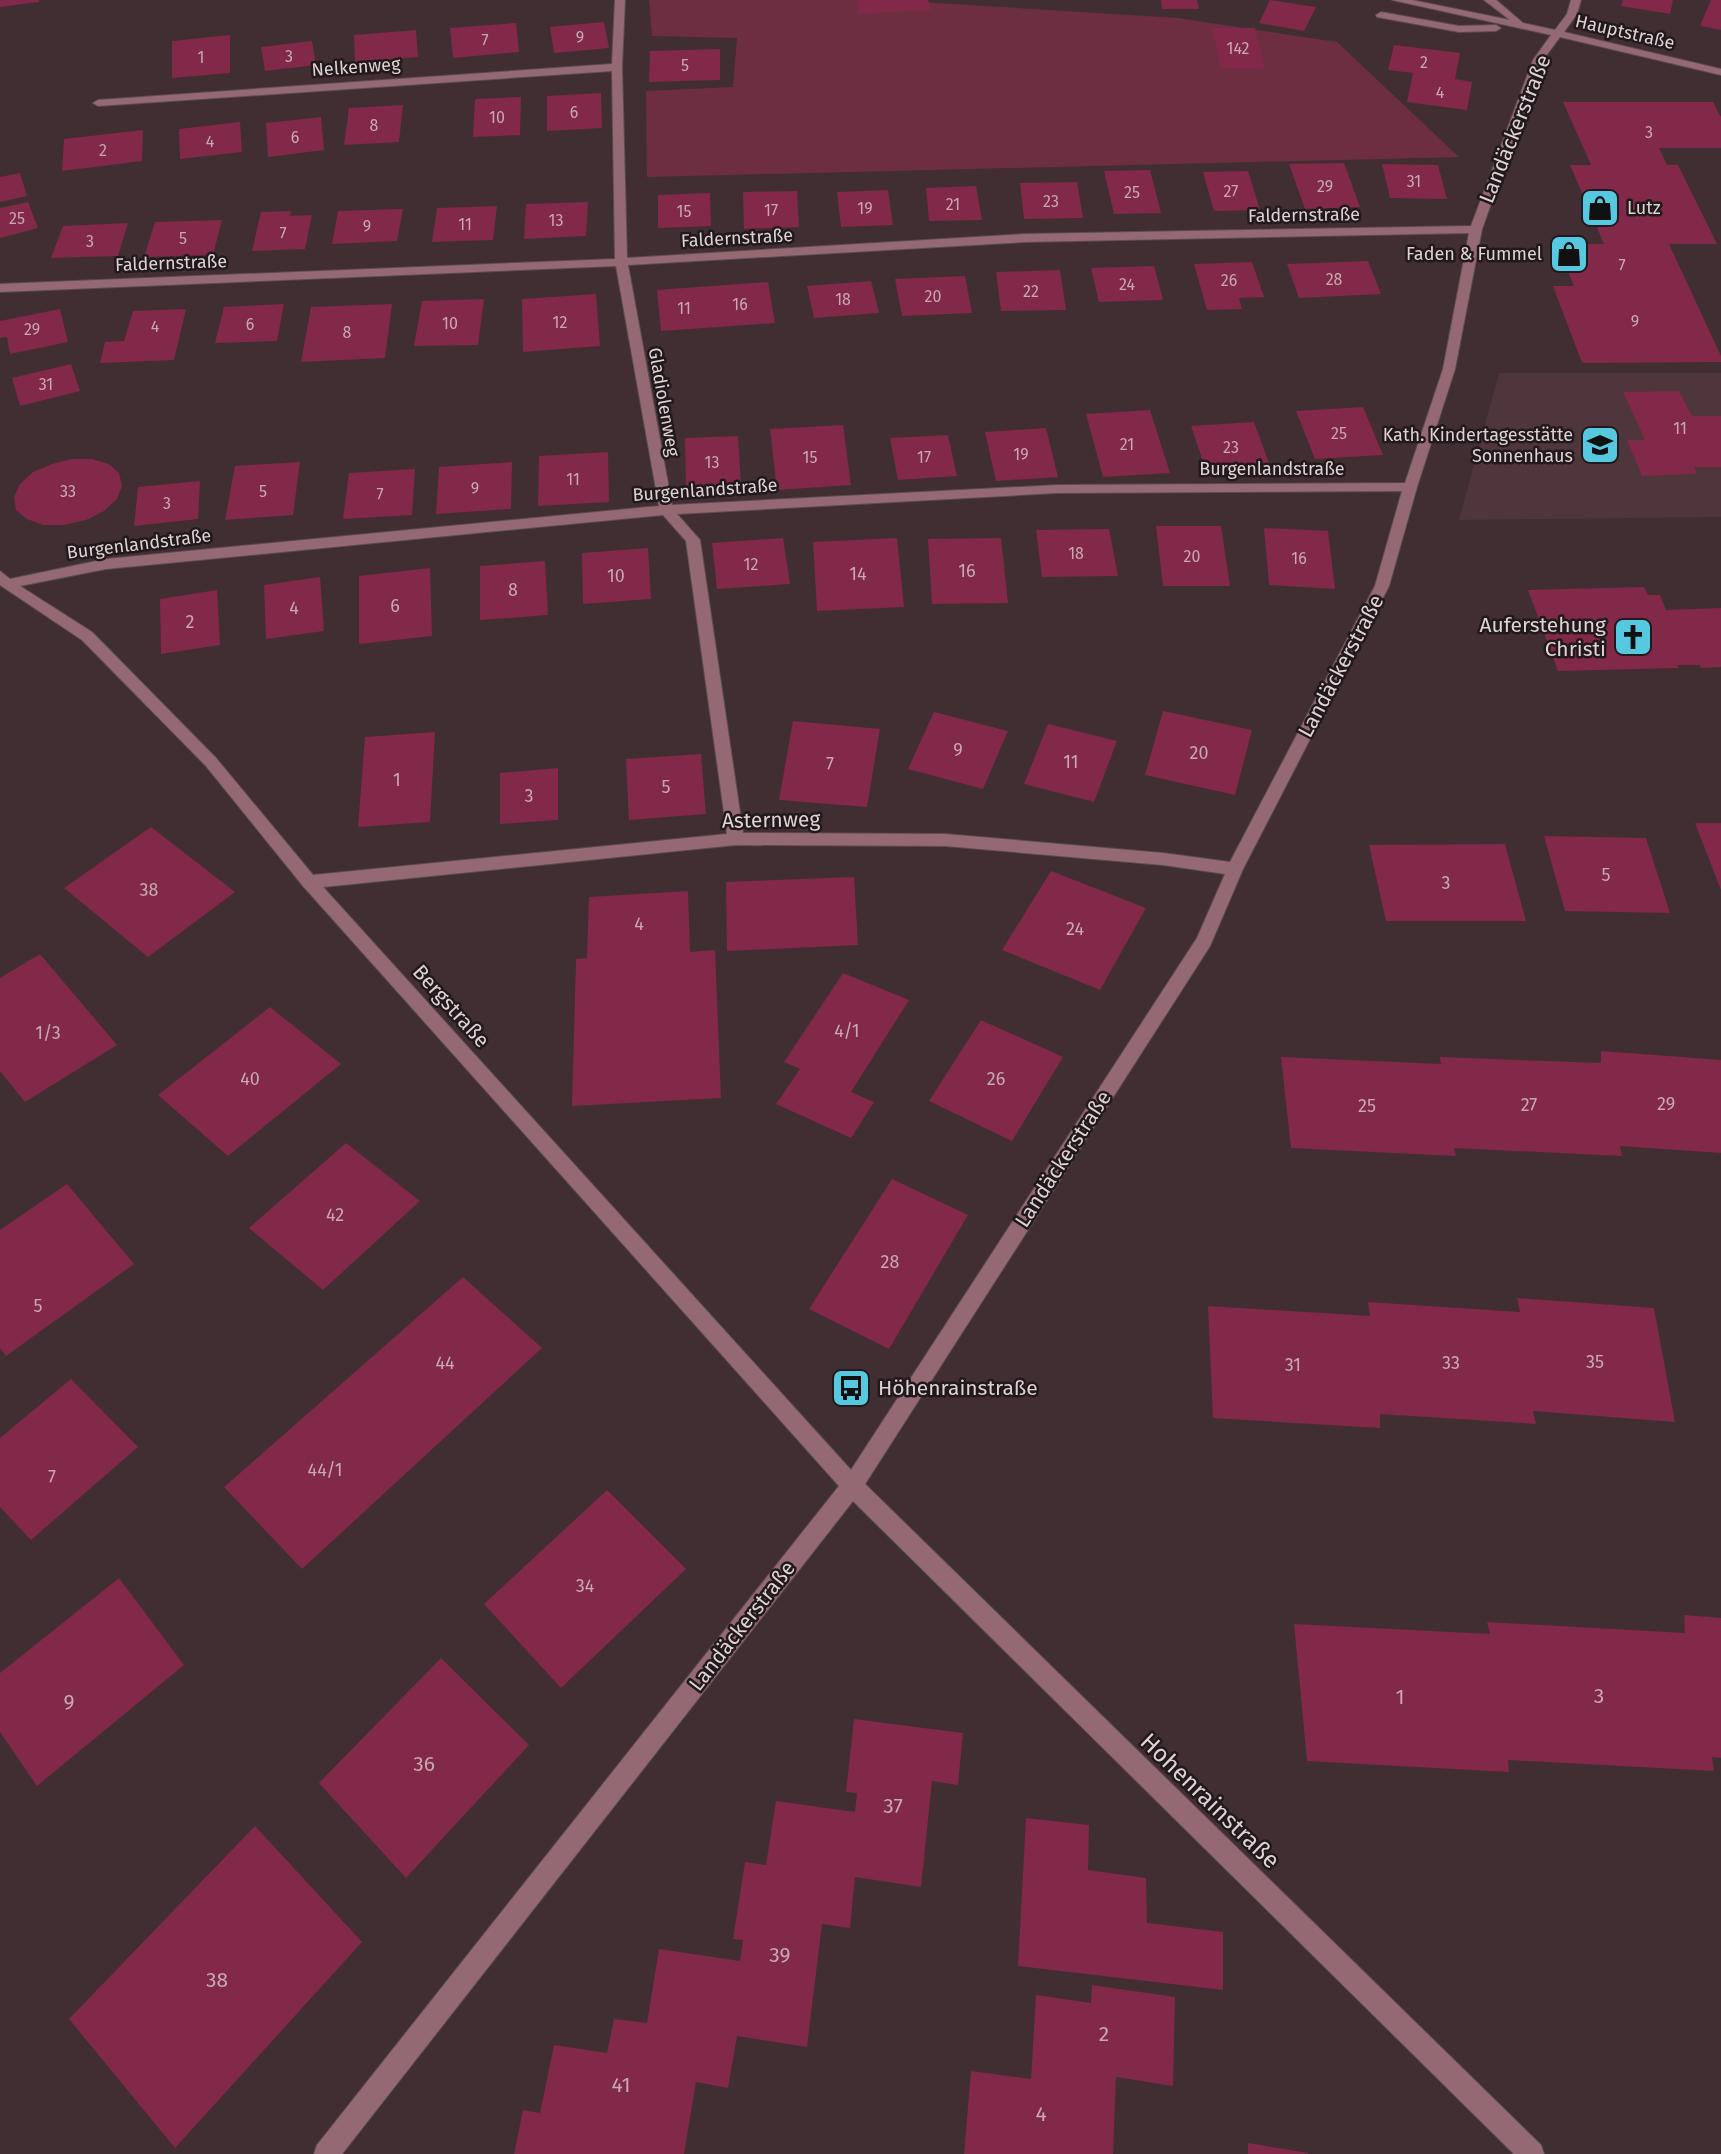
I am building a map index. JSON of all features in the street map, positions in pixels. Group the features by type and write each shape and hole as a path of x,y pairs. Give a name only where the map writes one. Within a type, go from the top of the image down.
{"street":[{"name":"Gladiolenweg","path":"620,0 617,67 621,262 666,510"},
{"name":"Hauptstraße","path":"1397,0 1557,33 1721,72"},
{"path":"1489,0 1524,27"},
{"name":"Landäckerstraße","path":"326,2154 852,1486 1204,940 1235,869 1382,586 1410,487 1449,369 1476,229 1538,60 1572,14 1576,0"},
{"path":"1381,15 1459,29 1524,27"},
{"name":"Nelkenweg","path":"98,103 617,67"},
{"name":"Faldernstraße","path":"0,288 621,262 1025,238 1476,229"},
{"name":"Burgenlandstraße","path":"2,585 106,564 666,510 1057,489 1410,487"},
{"path":"666,510 693,540 736,839"},
{"name":"Bergstraße","path":"2,585 87,636 211,762 309,883 852,1486"},
{"name":"Asternweg","path":"309,883 736,839 946,840 1163,859 1235,869"},
{"name":"Hohenrainstraße","path":"852,1486 1532,2154"}],"shaded area":[{"path":"649,0 888,0 1178,18 1337,42 1459,157 647,177 646,91 733,87 737,38 652,36"},
{"name":"Kath. Kindertagesstätte Sonnenhaus","path":"1499,373 1721,373 1721,517 1459,520"}],"building":[{"path":"0,0 39,0 39,2 0,7"},
{"path":"856,0 928,0 931,10 859,14"},
{"path":"1161,0 1197,0 1199,9 1162,9"},
{"path":"1270,0 1316,7 1304,31 1259,23"},
{"path":"1623,0 1673,0 1670,14 1621,6"},
{"path":"1711,0 1721,0 1721,30 1700,26"},
{"path":"604,22 609,48 554,53 550,27"},
{"path":"516,23 519,52 453,58 450,28"},
{"path":"1212,28 1255,28 1265,69 1221,68"},
{"path":"416,30 418,57 355,62 354,35"},
{"path":"230,35 230,73 172,78 172,41"},
{"path":"312,41 316,65 265,71 261,47"},
{"path":"1394,45 1460,53 1455,79 1472,82 1467,110 1407,102 1413,73 1388,70"},
{"path":"720,49 720,80 649,82 650,51"},
{"path":"601,93 602,128 547,131 547,96"},
{"path":"521,97 520,135 473,137 475,99"},
{"path":"1563,102 1713,102 1721,117 1721,148 1659,148 1667,165 1678,165 1717,244 1669,244 1721,356 1721,362 1582,363 1553,286 1574,286 1557,244 1604,244 1570,165 1591,165"},
{"path":"403,105 399,142 344,145 349,108"},
{"path":"321,117 324,150 268,157 266,123"},
{"path":"240,122 242,152 180,159 179,129"},
{"path":"143,130 142,161 62,171 64,139"},
{"path":"1344,163 1360,207 1305,209 1289,164"},
{"path":"1382,164 1438,165 1447,199 1390,198"},
{"path":"1150,170 1161,213 1114,214 1104,171"},
{"path":"1248,171 1260,210 1214,211 1203,172"},
{"path":"20,173 27,196 0,202 0,177"},
{"path":"1077,182 1083,218 1024,219 1020,183"},
{"path":"976,186 982,220 929,221 926,188"},
{"path":"888,190 893,225 841,227 837,192"},
{"path":"797,191 799,227 744,229 743,192"},
{"path":"710,193 711,226 658,228 658,195"},
{"path":"28,202 38,228 0,238 0,208"},
{"path":"588,202 586,236 524,239 526,204"},
{"path":"497,206 493,240 432,242 437,208"},
{"path":"403,209 397,241 332,244 338,211"},
{"path":"291,211 290,216 312,215 305,249 252,251 261,212"},
{"path":"222,220 213,255 144,257 155,222"},
{"path":"128,223 118,256 51,258 63,226"},
{"path":"1368,261 1381,294 1299,298 1287,264"},
{"path":"1252,262 1264,297 1239,298 1242,309 1207,310 1194,264"},
{"path":"1154,266 1163,300 1099,302 1091,268"},
{"path":"1060,270 1066,310 1001,311 996,272"},
{"path":"965,276 972,313 902,316 895,279"},
{"path":"871,281 879,313 814,318 807,286"},
{"path":"768,282 775,323 661,331 657,290"},
{"path":"596,294 600,346 523,352 522,299"},
{"path":"484,299 478,345 414,346 422,301"},
{"path":"284,304 277,341 215,343 224,307"},
{"path":"392,304 385,358 301,362 311,307"},
{"path":"60,309 68,342 10,354 7,337 0,338 0,321"},
{"path":"186,309 174,360 100,363 105,342 124,341 133,311"},
{"path":"71,364 80,391 20,406 12,378"},
{"path":"1679,391 1692,416 1721,416 1721,467 1694,467 1697,474 1642,476 1627,440 1645,440 1623,392"},
{"path":"1363,407 1383,455 1315,459 1296,411"},
{"path":"1150,410 1170,473 1103,477 1086,414"},
{"path":"1254,422 1271,469 1207,473 1191,426"},
{"path":"843,425 851,485 777,490 770,429"},
{"path":"1046,428 1058,477 996,481 985,432"},
{"path":"948,435 957,476 898,480 890,438"},
{"path":"738,436 741,486 686,488 685,438"},
{"path":"608,452 609,502 538,506 539,456"},
{"path":"72,459 92,459 109,464 119,473 122,486 117,499 104,511 86,520 64,525 43,525 27,519 16,510 14,497 20,484 33,472"},
{"path":"300,462 293,515 225,520 235,466"},
{"path":"512,462 511,509 436,514 439,467"},
{"path":"415,469 412,515 343,519 349,473"},
{"path":"200,481 198,519 134,526 138,487"},
{"path":"1156,526 1221,526 1230,586 1163,586"},
{"path":"1264,528 1328,531 1335,589 1269,585"},
{"path":"1109,529 1118,576 1042,577 1036,530"},
{"path":"783,538 790,584 717,589 712,543"},
{"path":"897,538 904,607 817,611 813,542"},
{"path":"1001,538 1008,603 932,604 928,539"},
{"path":"648,548 651,599 583,604 582,553"},
{"path":"545,561 548,615 480,620 480,566"},
{"path":"430,568 432,636 359,644 359,576"},
{"path":"320,577 324,631 266,639 264,585"},
{"name":"Auferstehung Christi","path":"1644,587 1648,595 1660,595 1666,610 1721,608 1721,667 1677,665 1679,668 1558,671 1528,590"},
{"path":"217,590 220,645 161,654 160,599"},
{"path":"1163,711 1252,730 1235,795 1145,775"},
{"path":"934,712 1008,731 983,789 908,769"},
{"path":"793,721 880,729 867,807 779,800"},
{"path":"1048,724 1117,741 1094,802 1024,784"},
{"path":"435,732 430,822 358,827 365,737"},
{"path":"701,754 706,814 629,820 626,759"},
{"path":"558,768 558,820 500,824 500,773"},
{"path":"1695,823 1721,823 1721,890"},
{"path":"151,827 235,892 148,957 64,888"},
{"path":"1544,836 1646,838 1670,913 1565,911"},
{"path":"1505,844 1526,921 1386,921 1369,845"},
{"path":"1051,871 1146,908 1100,990 1002,950"},
{"path":"854,877 858,945 727,951 726,882"},
{"path":"688,891 690,952 715,950 721,1098 572,1106 576,959 587,958 589,897"},
{"path":"40,954 117,1045 25,1102 0,1071 0,978"},
{"path":"843,973 909,1000 851,1092 874,1102 851,1138 776,1104 800,1069 784,1062"},
{"path":"270,1007 341,1064 228,1156 158,1095"},
{"path":"981,1020 1063,1057 1012,1141 929,1101"},
{"path":"1601,1051 1721,1060 1721,1153 1620,1146 1622,1156 1454,1148 1456,1156 1291,1148 1281,1057 1441,1064 1440,1057 1601,1063"},
{"path":"346,1143 420,1201 323,1290 249,1228"},
{"path":"892,1179 968,1215 889,1349 809,1309"},
{"path":"67,1184 134,1264 6,1356 0,1348 0,1230"},
{"path":"463,1277 542,1348 302,1569 224,1487"},
{"path":"1517,1298 1654,1308 1675,1422 1533,1411 1536,1424 1380,1414 1380,1428 1213,1418 1208,1306 1370,1316 1368,1302 1520,1312"},
{"path":"71,1379 138,1447 31,1540 0,1507 0,1438"},
{"path":"607,1490 686,1569 561,1688 484,1604"},
{"path":"119,1578 184,1665 37,1786 0,1732 0,1673"},
{"path":"1684,1615 1721,1618 1721,1758 1712,1757 1714,1771 1508,1760 1509,1772 1307,1761 1294,1624 1490,1634 1487,1622 1685,1633"},
{"path":"441,1658 529,1745 406,1878 319,1783"},
{"path":"854,1719 963,1733 958,1785 932,1781 921,1887 855,1877 850,1928 822,1924 807,2047 737,2036 728,2088 696,2082 684,2154 514,2154 523,2110 540,2113 554,2045 607,2053 614,2019 647,2023 659,1949 740,1961 743,1940 733,1939 745,1862 766,1865 776,1801 855,1812 857,1793 846,1792"},
{"path":"1026,1818 1089,1825 1088,1870 1146,1878 1147,1923 1223,1932 1223,1990 1018,1966"},
{"path":"255,1826 362,1942 175,2148 69,2019"},
{"path":"1092,1985 1175,1997 1173,2086 1116,2077 1113,2154 964,2154 971,2071 1031,2079 1036,1995 1091,2003"},
{"path":"1248,2143 1308,2153 1308,2154 1248,2154"}],"place":[{"name":"Lutz","path":"1600,208"},
{"name":"Faden & Fummel","path":"1569,254"},
{"name":"Kath. Kindertagesstätte Sonnenhaus","path":"1600,445"},
{"name":"Auferstehung Christi","path":"1633,637"},
{"name":"Höhenrainstraße","path":"851,1388"}]}
